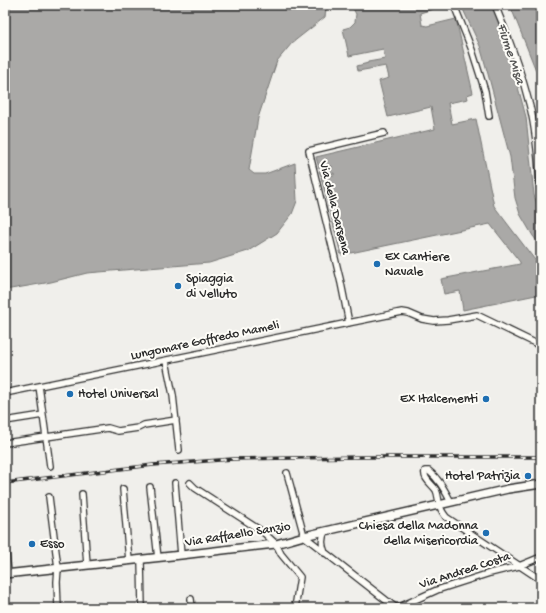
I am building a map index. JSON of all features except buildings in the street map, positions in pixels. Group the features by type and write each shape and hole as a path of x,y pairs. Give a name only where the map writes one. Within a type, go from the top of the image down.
{"main road":[{"name":"Via Raffaello Sanzio","path":"7,573 181,556 276,544 325,531 508,489 541,484"}],"street":[{"path":"454,5 485,91 489,116"},
{"path":"495,5 530,104 541,191"},
{"name":"Via della Darsena","path":"349,323 341,283 309,152 384,133"},
{"name":"Lungomare Goffredo Mameli","path":"5,393 402,312 422,319 434,321 477,315 535,343 541,348"},
{"path":"166,361 171,383 179,450"},
{"path":"39,386 50,466"},
{"path":"5,421 43,415"},
{"path":"5,443 108,428 118,431 176,420"},
{"path":"451,502 441,484 431,473 427,471 425,472 424,475 438,493 439,505 446,517 541,580"},
{"path":"287,473 304,536 397,608"},
{"path":"175,483 181,556"},
{"path":"190,483 195,488 263,532 276,544 281,554 300,577 295,608"},
{"path":"150,487 158,558"},
{"path":"123,489 129,561"},
{"path":"82,494 87,565"},
{"path":"49,497 58,568 58,608"},
{"path":"325,531 322,536 322,541 326,553"},
{"path":"5,543 7,573"},
{"name":"Via Andrea Costa","path":"397,608 437,590 490,573 519,566 541,557"},
{"path":"141,560 142,608"},
{"path":"191,599 192,608"}],"shaded area":[{"path":"5,5 329,5 326,9 325,17 292,43 277,61 258,118 249,170 254,174 265,174 295,163 297,201 292,214 277,233 248,251 209,263 87,273 51,282 5,290"},
{"path":"351,5 438,5 433,9 420,13 422,25 427,26 456,19 473,93 467,95 468,99 448,103 452,124 476,119 494,206 541,268 541,294 463,310 460,291 444,294 441,279 520,264 490,224 341,255 321,177 334,175 334,173 321,176 319,171 332,168 332,166 319,168 316,157 435,129 431,107 388,117 379,81 389,78 386,66 358,71 357,66 368,62 385,59 383,49 349,56 343,29 350,27 355,22 356,14"},
{"path":"461,5 492,5 504,35 526,117 534,195 541,211 541,246 533,236 520,214 515,198 510,157 488,74 480,46"},
{"path":"510,5 541,5 541,83"}],"railway":[{"path":"5,483 153,465 233,459 541,457"}],"place":[{"name":"Ex Cantiere Navale","path":"377,264"},
{"name":"Spiaggia di Velluto","path":"178,286"},
{"name":"Hotel Universal","path":"70,394"},
{"name":"Ex Italcementi","path":"486,399"},
{"name":"Hotel Patrizia","path":"528,476"},
{"name":"Chiesa della Madonna della Misericordia","path":"486,533"},
{"name":"Esso","path":"32,544"}],"water label":[{"name":"Fiume Misa","path":"510,54"}]}
